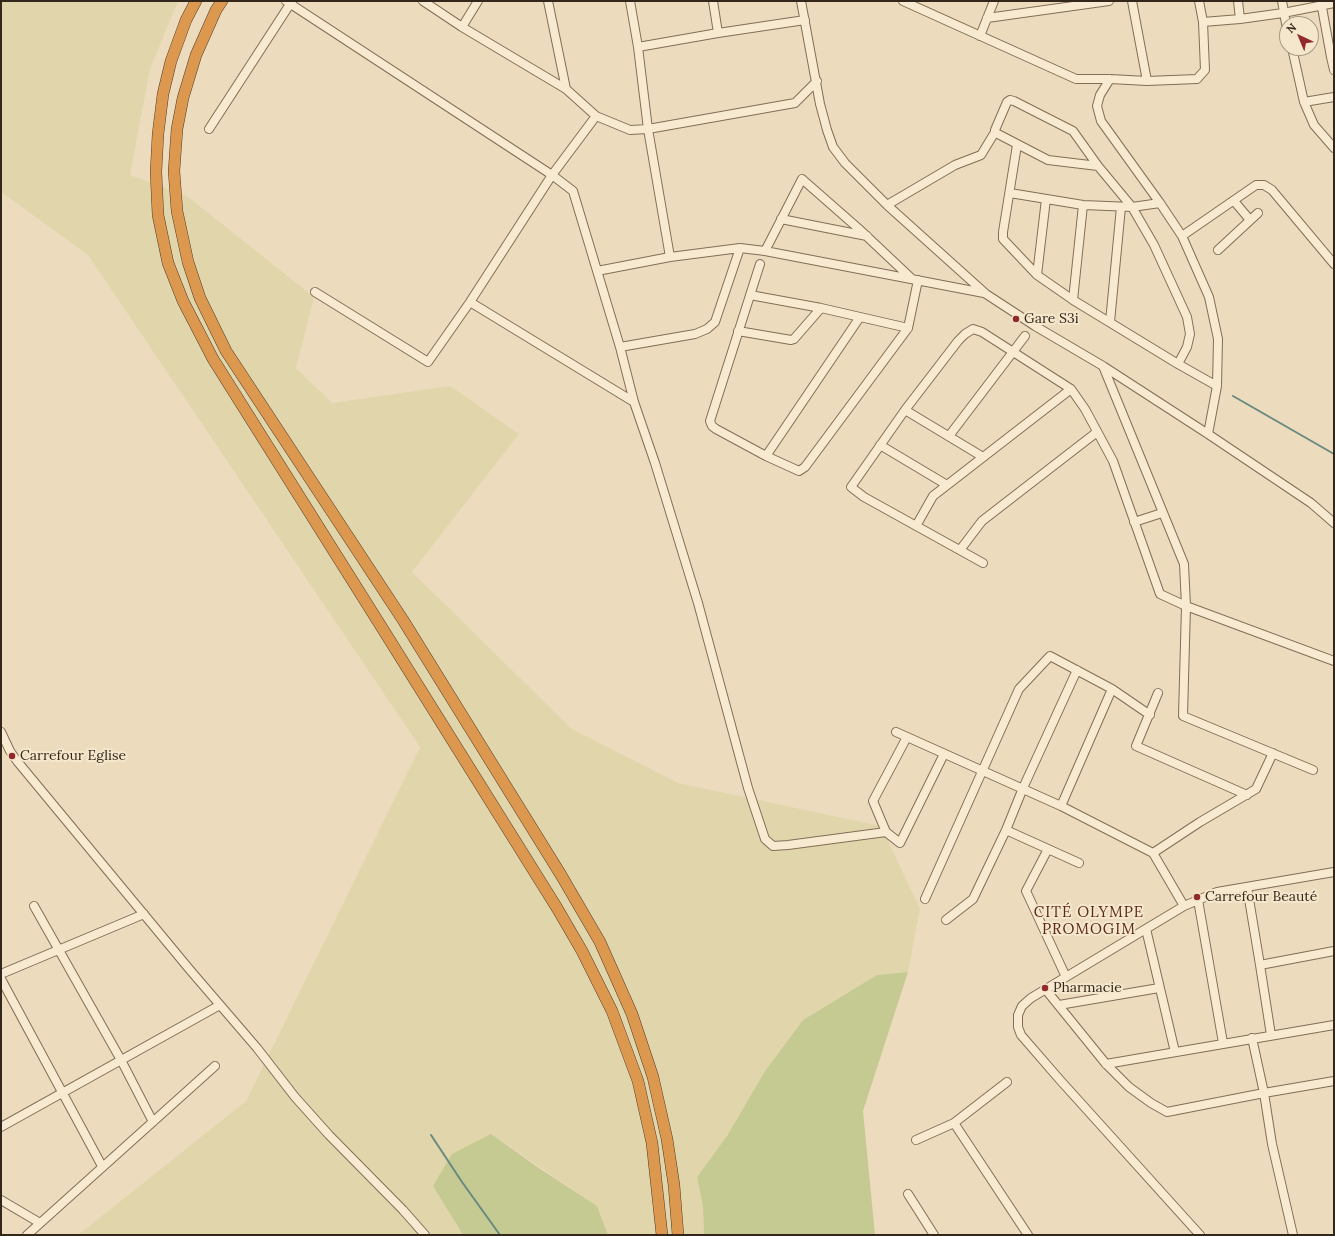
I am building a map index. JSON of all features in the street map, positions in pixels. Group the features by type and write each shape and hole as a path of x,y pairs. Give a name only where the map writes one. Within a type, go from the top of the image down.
{"highway":[{"path":"196,1 186,20 171,61 163,94 158,134 156,172 158,215 168,263 183,300 213,359 553,902 582,951 612,1011 638,1082 652,1142 662,1235"},
{"path":"222,1 216,10 196,55 183,98 177,129 174,171 177,211 188,262 200,298 226,351 403,620 557,868 600,942 632,1014 653,1077 667,1139 674,1185 678,1235"}],"street":[{"path":"423,1 462,27 566,88 596,116 630,130 648,129 795,103 817,81"},
{"path":"462,27 478,1"},
{"path":"548,1 566,88"},
{"path":"630,1 638,47 648,129 670,257"},
{"path":"713,1 718,33"},
{"path":"801,1 817,81 820,104 833,147 845,163 887,205 986,294 1035,326 1103,366 1208,434 1310,503 1334,523"},
{"path":"903,1 1076,79 1147,81 1197,80 1205,70 1203,22 1200,1"},
{"path":"980,36 994,1"},
{"path":"987,18 1109,1"},
{"path":"1132,1 1147,81"},
{"path":"1238,1 1240,19"},
{"path":"1282,1 1284,16"},
{"path":"210,129 289,2 552,175 573,191 620,347 634,402 655,463 698,603 748,788 765,839 773,846 781,846 886,832"},
{"path":"1203,22 1283,13 1322,3 1334,3"},
{"path":"1322,3 1334,70"},
{"path":"638,47 805,20"},
{"path":"1294,56 1304,102 1314,125 1334,148"},
{"path":"1110,79 1100,95 1097,106 1101,121 1182,236 1209,297 1218,339 1217,386 1208,434"},
{"path":"1304,102 1334,96"},
{"path":"887,205 955,165 981,155 995,132 1007,102 1010,100 1073,131 1098,166 1132,207 1154,245 1188,317 1190,334 1178,364"},
{"path":"315,292 428,362 470,302 552,175 596,116"},
{"path":"995,132 1017,145 1048,160 1098,166"},
{"path":"1017,145 1003,232 1004,239 1037,276 1073,300 1217,386"},
{"path":"765,251 802,179 915,280"},
{"path":"1182,236 1256,185 1264,185 1272,190 1334,264"},
{"path":"1010,193 1083,205 1132,207 1160,203"},
{"path":"1037,276 1046,199"},
{"path":"1234,201 1250,220"},
{"path":"1073,300 1083,205"},
{"path":"1110,322 1121,207"},
{"path":"1218,250 1258,213"},
{"path":"781,219 867,236"},
{"path":"597,271 670,257 740,248 765,251 986,294"},
{"path":"620,347 695,334 707,329 715,322 740,248"},
{"path":"760,264 710,421 712,426 716,429 766,456 799,471 805,467 908,328 915,280"},
{"path":"750,295 822,308 908,328"},
{"path":"470,302 634,402"},
{"path":"738,331 791,340 794,339 822,308"},
{"path":"766,456 860,317"},
{"path":"983,563 864,497 851,487 905,410 958,341 973,329 982,332 1071,389 1085,409 1113,461 1160,594 1186,606 1334,661"},
{"path":"949,436 1025,336"},
{"path":"1103,366 1184,564 1186,606 1183,716 1313,770"},
{"path":"916,526 933,496 1071,389"},
{"path":"905,410 983,457"},
{"path":"960,550 982,521 1097,432"},
{"path":"880,445 947,485"},
{"path":"1134,522 1162,513"},
{"path":"925,899 1019,689 1050,656 1112,689 1150,715"},
{"path":"946,920 973,899 1006,830 1023,788 1077,670"},
{"path":"1061,806 1112,689"},
{"path":"1158,693 1136,746 1247,795"},
{"path":"1,732 10,751 17,761 257,1048 295,1097 329,1135 403,1210 425,1235"},
{"path":"896,732 1023,788 1153,853 1184,906"},
{"path":"907,737 873,801 886,832 900,843 944,754"},
{"path":"1153,853 1200,822 1256,789 1273,753"},
{"path":"1006,830 1079,864"},
{"path":"1048,849 1026,891 1066,977"},
{"path":"1200,1235 1021,1035 1017,1022 1018,1015 1022,1006 1031,998 1184,906 1217,892 1334,872"},
{"path":"1247,887 1271,1035"},
{"path":"1198,900 1223,1043"},
{"path":"34,906 60,949 153,1122"},
{"path":"1,974 144,914"},
{"path":"1146,929 1175,1052"},
{"path":"1260,965 1334,951"},
{"path":"1,979 102,1166"},
{"path":"1059,1005 1159,988"},
{"path":"1046,990 1106,1064 1129,1087 1151,1103 1167,1112 1334,1081"},
{"path":"1,1127 220,1005"},
{"path":"1106,1064 1334,1025"},
{"path":"1252,1038 1264,1093 1272,1144 1293,1235"},
{"path":"27,1235 215,1066"},
{"path":"916,1140 954,1123 1007,1082"},
{"path":"954,1123 1028,1235"},
{"path":"908,1194 934,1235"},
{"path":"1,1200 40,1223"}],"shaded area":[{"path":"1,1 178,1 150,69 130,175 187,196 314,297 296,368 332,403 450,386 519,434 412,572 572,729 678,783 881,826 920,909 908,972 877,975 803,1020 765,1071 727,1136 697,1177 703,1207 704,1235 608,1235 597,1206 491,1134 433,1186 463,1235 78,1235 246,1101 420,747 88,255 1,192"}],"green space":[{"path":"908,972 863,1111 875,1235 704,1235 703,1207 697,1177 727,1136 765,1071 803,1020 877,975"},
{"path":"491,1134 597,1206 608,1235 463,1235 433,1186 452,1154"}],"waterway":[{"path":"1233,396 1334,454"},
{"path":"431,1135 500,1235"}],"place":[{"name":"Gare S3i","path":"1016,319"},
{"name":"Carrefour Eglise","path":"12,756"},
{"name":"Carrefour Beauté","path":"1197,897"},
{"name":"Pharmacie","path":"1045,988"}],"district":[{"name":"CITÉ OLYMPE PROMOGIM","path":"1089,922"}]}
